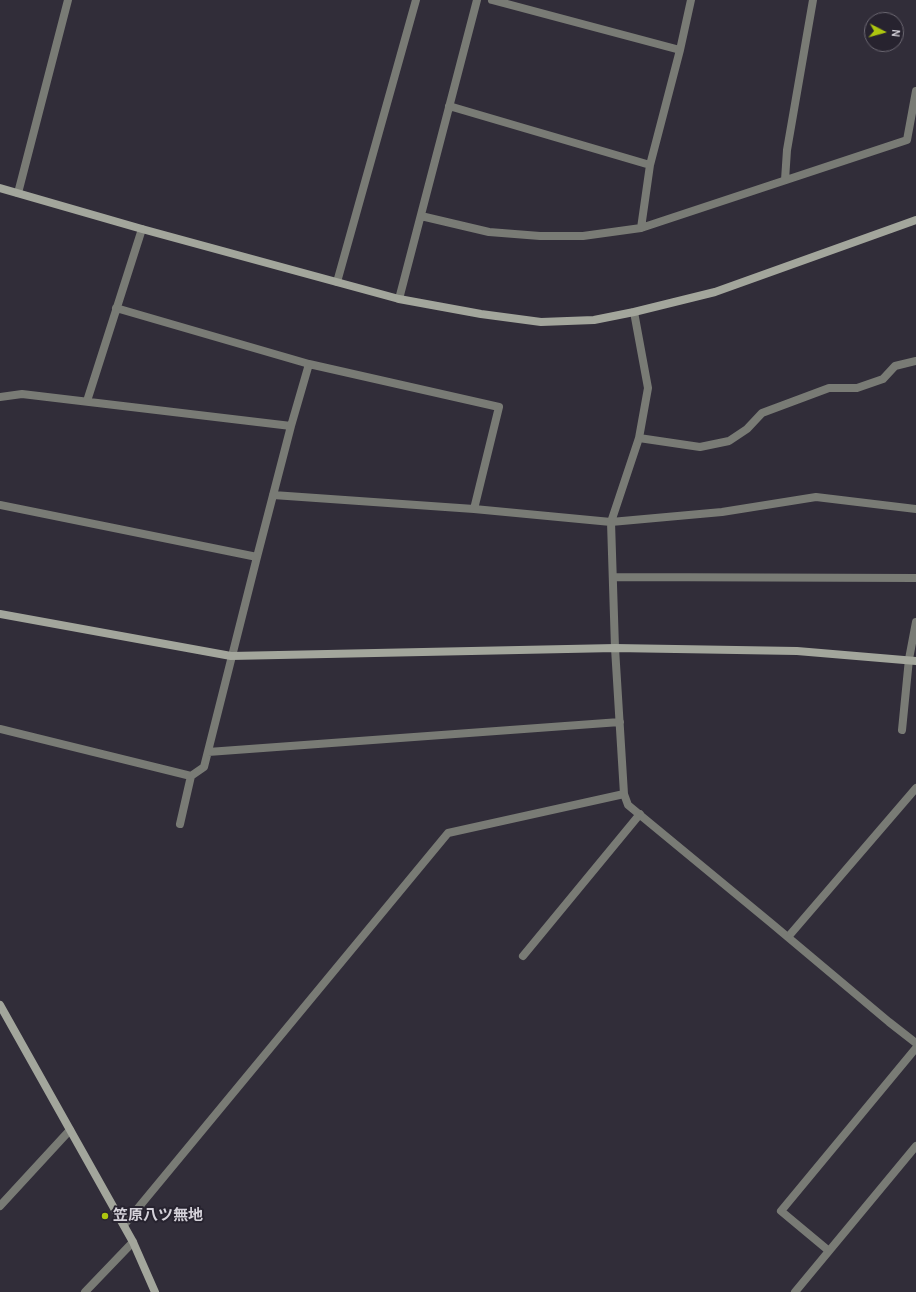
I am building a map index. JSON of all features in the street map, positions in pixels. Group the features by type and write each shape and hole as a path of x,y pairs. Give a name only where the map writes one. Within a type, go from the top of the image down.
{"street":[{"path":"18,193 68,0"},
{"path":"337,282 416,0"},
{"path":"399,299 477,0"},
{"path":"492,0 680,50"},
{"path":"641,228 650,165 680,50 691,0"},
{"path":"785,180 787,150 813,0"},
{"path":"421,216 489,232 540,236 583,236 641,228 907,140 916,91"},
{"path":"450,106 650,165"},
{"path":"0,188 142,229 399,299 481,314 542,322 594,320 634,312 715,292 916,220"},
{"path":"88,401 142,229"},
{"path":"116,308 309,364 499,407 474,509"},
{"path":"634,312 648,388 639,438 612,522 615,648 624,794 628,805 916,1043"},
{"path":"639,438 700,447 729,441 747,429 762,413 829,388 857,388 883,379 895,366 916,361"},
{"path":"180,824 191,776 204,767 256,557 309,364"},
{"path":"0,397 22,394 291,426"},
{"path":"273,495 474,509 612,522 722,512 816,497 916,509"},
{"path":"0,505 256,557"},
{"path":"613,578 916,578"},
{"path":"0,614 231,656 615,648 797,651 912,660"},
{"path":"902,730 916,622"},
{"path":"208,752 620,722"},
{"path":"0,729 191,776"},
{"path":"788,936 916,788"},
{"path":"124,1225 448,832 624,794"},
{"path":"523,956 640,814"},
{"path":"0,1005 124,1225 155,1292"},
{"path":"829,1251 781,1211 916,1048"},
{"path":"0,1206 70,1130"},
{"path":"795,1292 916,1146"},
{"path":"85,1292 133,1242"}],"place":[{"name":"笠原八ツ無地","path":"105,1216"}]}
